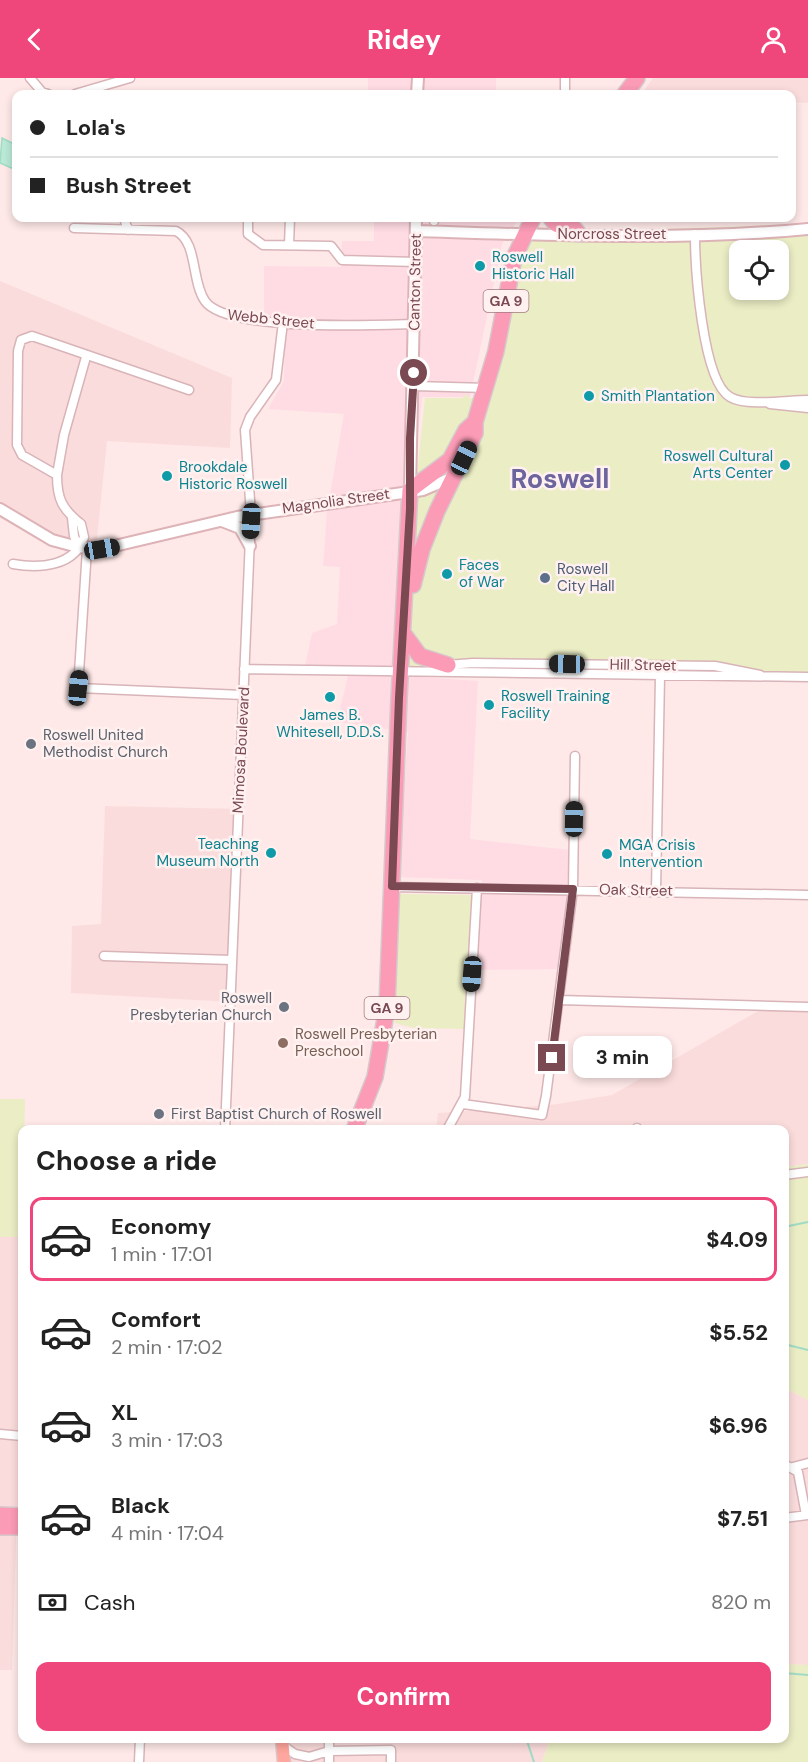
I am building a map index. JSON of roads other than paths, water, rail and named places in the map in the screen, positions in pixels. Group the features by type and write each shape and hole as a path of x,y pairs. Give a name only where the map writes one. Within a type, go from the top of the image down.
{"highway":[{"name":"GA 9","path":"403,628 422,549 451,478 476,433 475,422 487,388 512,269 523,234 530,222"},
{"path":"553,222 573,227 579,234"},
{"name":"GA 9","path":"356,1125 375,1077 384,1036 410,490 450,460 466,430 475,422"},
{"path":"403,628 420,656 448,665"},
{"path":"0,1515 18,1516"},
{"path":"0,1527 18,1527"}],"main road":[{"path":"282,1743 284,1762"}],"street":[{"path":"30,78 40,90"},
{"path":"89,90 130,78"},
{"path":"125,222 128,230"},
{"path":"248,222 248,234 262,245 331,246 342,260 416,262"},
{"path":"289,245 290,222"},
{"name":"Canton Street","path":"410,490 416,222"},
{"name":"Webb Street","path":"74,228 176,231 183,235 188,241 196,281 203,299 220,314 244,319 283,322 415,324"},
{"name":"Norcross Street","path":"416,231 523,234 695,234 808,229"},
{"path":"695,234 697,284 714,377 720,388 731,397 788,407 808,408"},
{"name":"Mimosa Boulevard","path":"225,1125 251,514 244,430 250,417 276,380 283,322"},
{"path":"57,475 46,471 22,455 17,445 18,351 21,340 32,336 86,357 189,390"},
{"path":"86,357 64,435 57,475 57,495 72,518 74,536 83,548 78,688 243,695"},
{"path":"414,386 487,388"},
{"path":"761,401 808,400"},
{"name":"Magnolia Street","path":"0,508 52,540 83,548 118,547 251,514 432,488 451,478"},
{"path":"219,521 240,528 250,546"},
{"path":"14,564 39,566 69,559 83,548"},
{"name":"Hill Street","path":"417,670 474,663 715,666 762,675 808,677"},
{"name":"Hill Street","path":"244,669 417,670 660,676 749,677 762,675"},
{"path":"656,891 660,676"},
{"path":"463,1104 542,1115 560,999 573,889 575,756"},
{"name":"Oak Street","path":"392,886 808,895"},
{"path":"450,1125 463,1104 477,888"},
{"path":"104,956 232,960"},
{"path":"560,999 808,1007"},
{"path":"789,1174 808,1172"},
{"path":"0,1434 18,1436"},
{"path":"789,1466 808,1462"},
{"path":"789,1466 798,1472 807,1515 789,1517"},
{"path":"139,1762 140,1743"},
{"path":"283,1743 295,1754 306,1759 329,1751 391,1750 391,1762"},
{"path":"329,1743 329,1762"}],"waterway":[{"path":"789,1226 808,1222"},
{"path":"789,1345 808,1350"},
{"path":"789,1673 808,1675"},
{"path":"528,1743 534,1762"}],"place":[{"name":"Roswell Historic Hall","path":"480,266"},
{"name":"Smith Plantation","path":"589,396"},
{"name":"Roswell Cultural Arts Center","path":"785,465"},
{"name":"Brookdale Historic Roswell","path":"167,476"},
{"name":"Faces of War","path":"447,574"},
{"name":"Roswell City Hall","path":"545,578"},
{"name":"James B. Whitesell, D.D.S.","path":"330,697"},
{"name":"Roswell Training Facility","path":"489,705"},
{"name":"Roswell United Methodist Church","path":"31,744"},
{"name":"Teaching Museum North","path":"271,853"},
{"name":"MGA Crisis Intervention","path":"607,854"},
{"name":"Roswell Presbyterian Church","path":"284,1007"},
{"name":"Roswell Presbyterian Preschool","path":"283,1043"},
{"name":"First Baptist Church of Roswell","path":"159,1114"}],"district":[{"name":"Roswell","path":"560,478"}]}
